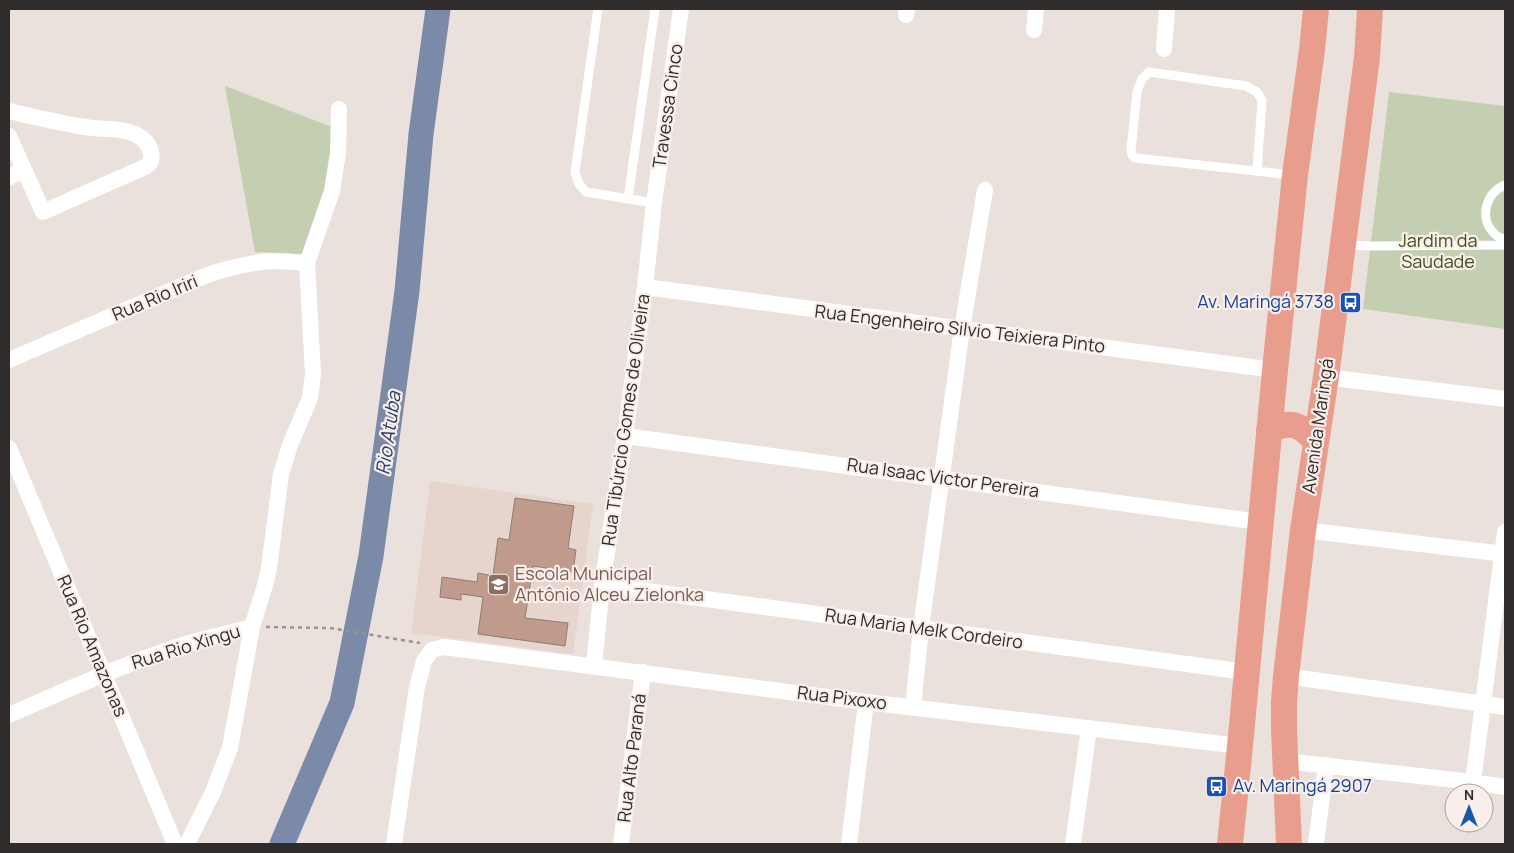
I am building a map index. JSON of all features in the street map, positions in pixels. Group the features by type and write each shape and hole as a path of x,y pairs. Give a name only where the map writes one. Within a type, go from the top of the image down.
{"main road":[{"path":"1230,844 1295,175 1316,9"},
{"name":"Avenida Maringá","path":"1290,844 1284,702 1286,676 1303,530 1326,377 1367,57 1370,9"},
{"path":"1269,430 1287,424 1300,426 1316,442"},
{"path":"1252,611 1265,626 1281,627 1292,616"}],"street":[{"name":"Travessa Cinco","path":"654,203 681,9"},
{"path":"1034,30 1036,9"},
{"path":"1164,48 1167,9"},
{"path":"187,844 213,792 230,748 252,627 266,586 281,474 290,445 310,398 313,374 307,263 332,191 338,153 339,109"},
{"path":"9,111 88,128 123,130 136,135 147,143 152,154 151,162 145,168 43,212 16,174 9,136"},
{"path":"913,707 921,628 962,329 985,190"},
{"name":"Rua Tibúrcio Gomes de Oliveira","path":"594,666 602,586 625,436 654,203"},
{"name":"Rua Rio Iriri","path":"9,360 207,275 246,264 272,261 307,263"},
{"name":"Rua Engenheiro Silvio Teixiera Pinto","path":"645,287 1275,370"},
{"path":"1326,377 1505,400"},
{"name":"Rua Isaac Victor Pereira","path":"625,436 1260,522"},
{"name":"Rua Rio Amazonas","path":"9,448 175,844"},
{"path":"1303,530 1504,554"},
{"path":"1473,782 1482,704 1504,554 1505,532"},
{"name":"Rua Maria Melk Cordeiro","path":"602,586 1246,672"},
{"name":"Rua Rio Xingu","path":"9,716 104,674 187,644 252,627"},
{"name":"Rua Pixoxo","path":"394,844 417,687 424,661 432,650 444,646 866,702 1240,746"},
{"name":"Rua Alto Paraná","path":"621,844 643,672"},
{"path":"1286,676 1505,706"},
{"path":"849,844 866,702"},
{"path":"1073,844 1089,728"},
{"path":"1286,761 1505,787"},
{"path":"1316,844 1326,765"}],"lane":[{"path":"598,9 575,172 578,184 586,192 654,203"},
{"path":"628,199 655,9"},
{"path":"1257,171 1262,101 1257,92 1246,86 1149,72 1142,79 1137,92 1131,150 1135,158 1257,171 1295,175"},
{"path":"1505,185 1491,194 1485,218 1495,235 1505,240"},
{"path":"1343,245 1505,245"}],"path":[{"path":"252,627 330,628 405,640"}],"shaded area":[{"name":"Escola Municipal Antônio Alceu Zielonka","path":"430,481 593,504 573,654 411,633"}],"green space":[{"path":"225,86 332,127 329,174 304,254 255,252"},
{"name":"Jardim da Saudade","path":"1389,92 1505,106 1505,329 1363,309"}],"building":[{"path":"515,498 574,506 568,548 576,550 573,572 533,566 525,618 568,623 565,646 478,634 483,597 461,594 461,600 440,597 442,577 477,582 478,573 493,576 498,538 509,540"}],"waterway":[{"name":"Rio Atuba","path":"282,844 342,703 371,556 407,291 421,134 438,9"}],"place":[{"name":"Av. Maringá 3738","path":"1350,302"},
{"name":"Escola Municipal Antônio Alceu Zielonka","path":"499,584"},
{"name":"Av. Maringá 2907","path":"1217,786"}]}
